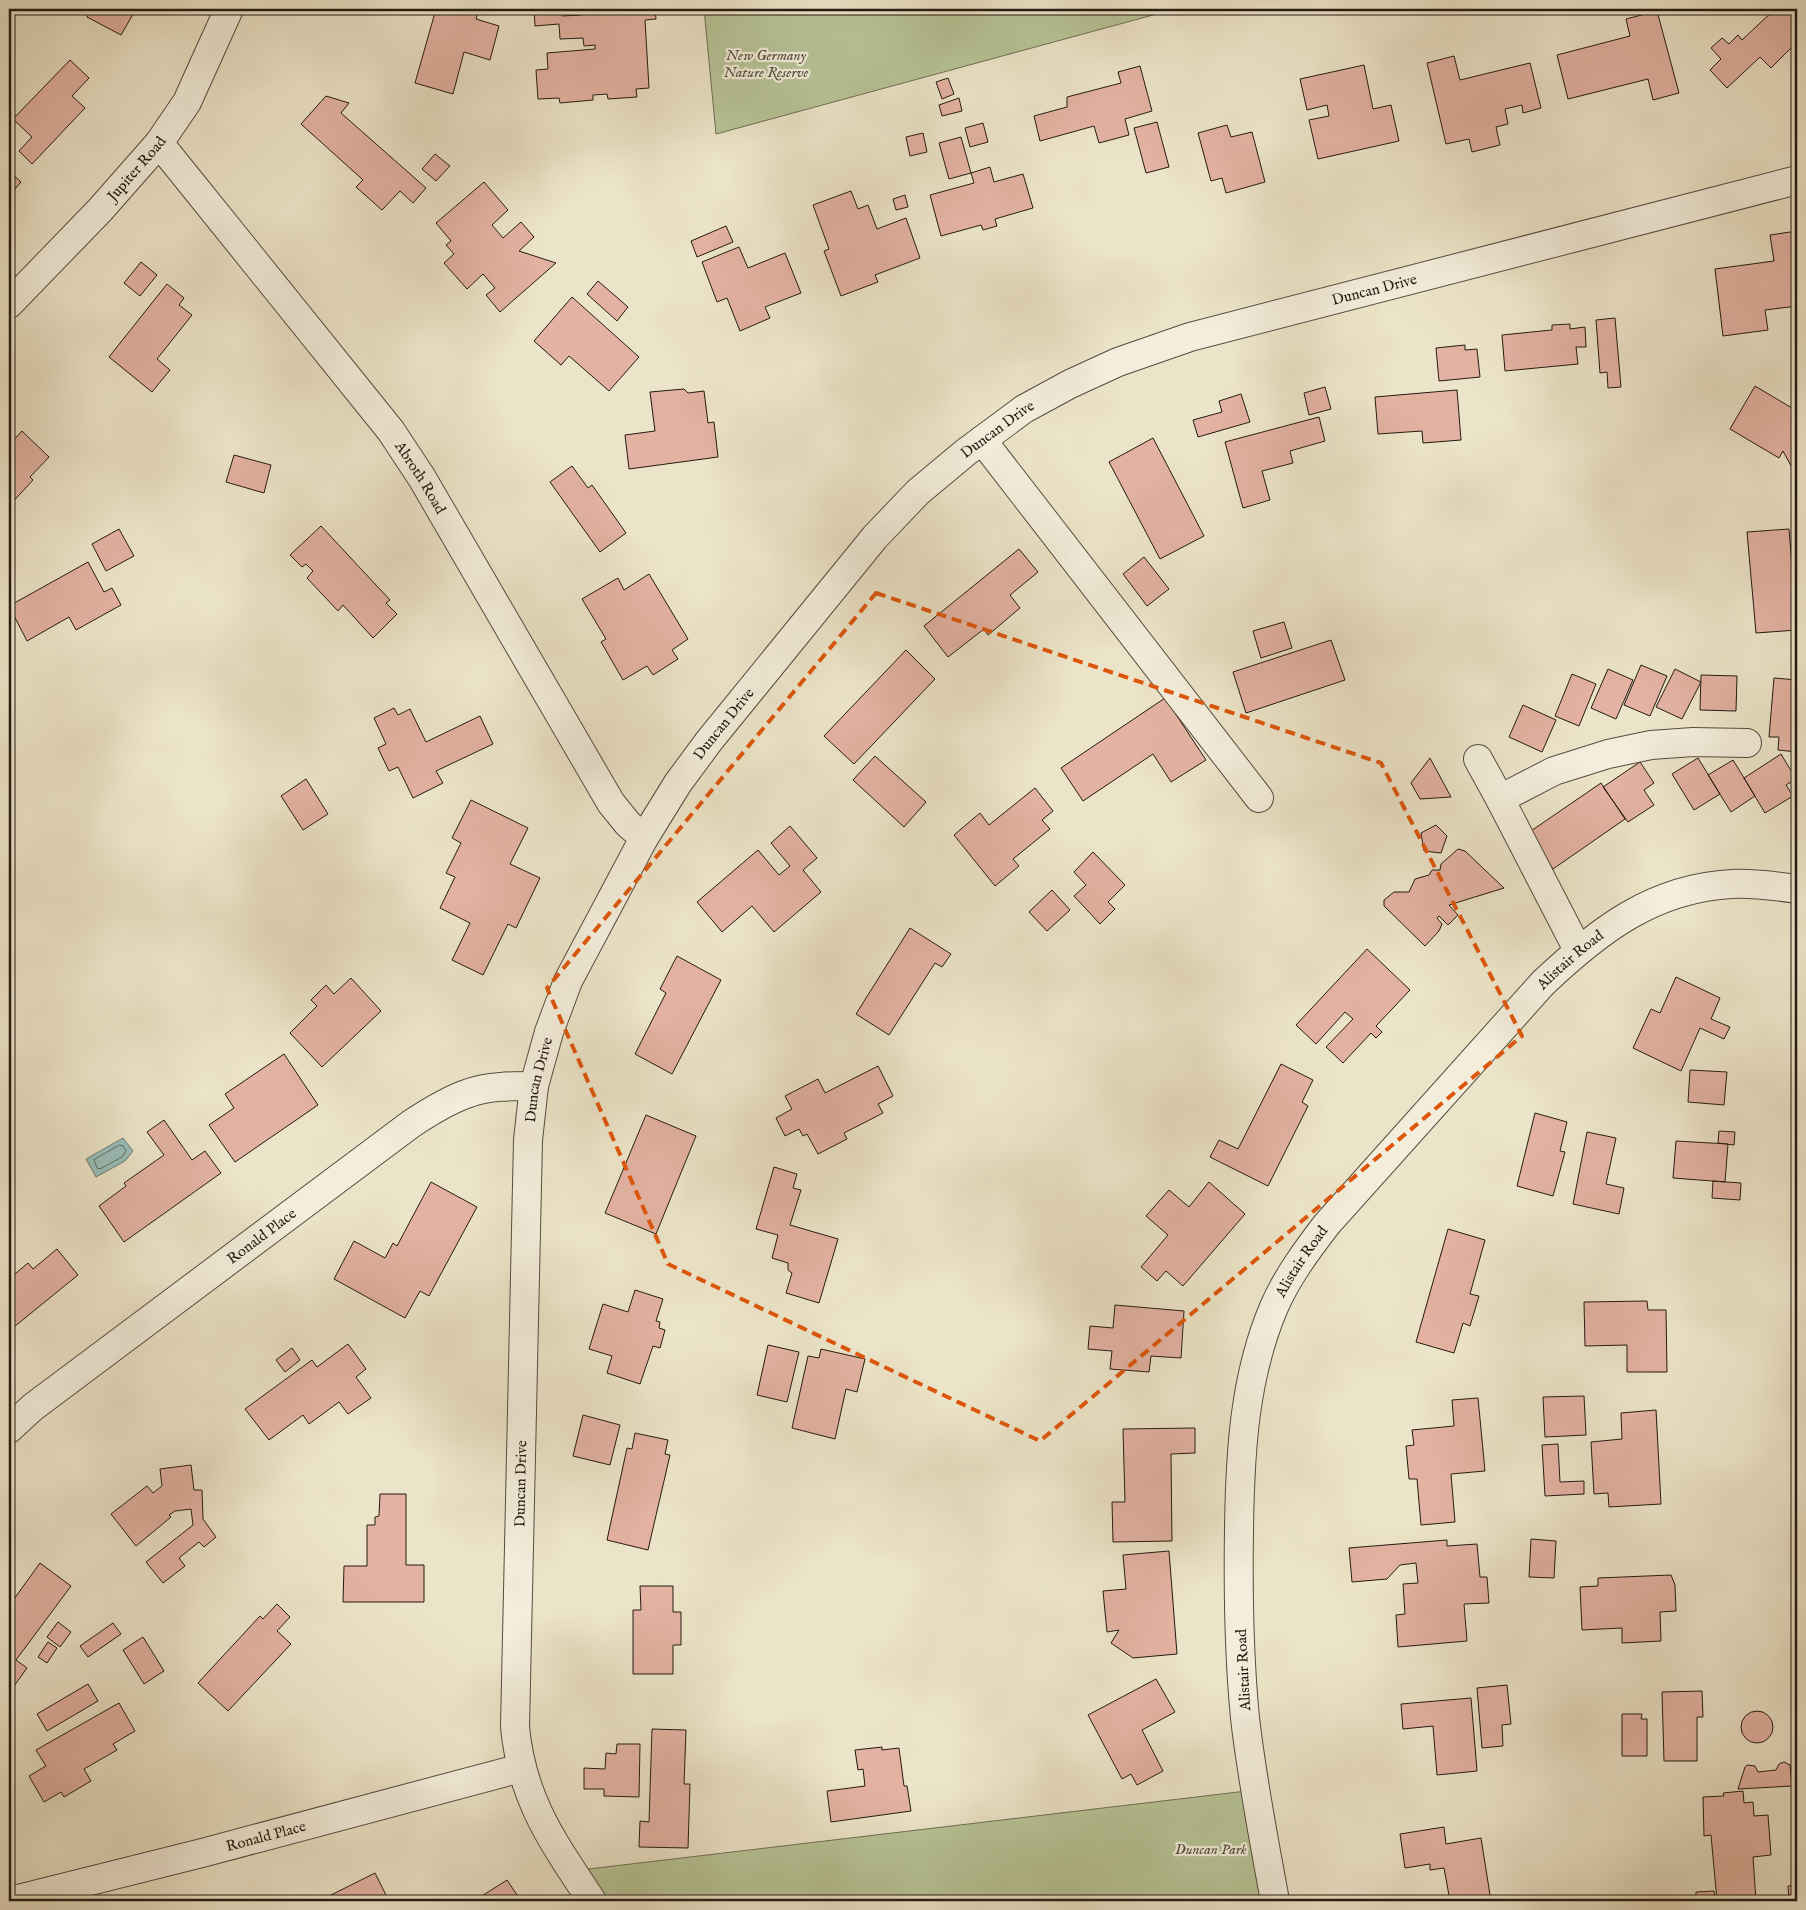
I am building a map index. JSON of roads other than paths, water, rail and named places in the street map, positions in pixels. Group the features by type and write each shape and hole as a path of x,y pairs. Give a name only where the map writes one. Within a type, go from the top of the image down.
{"street":[{"name":"Jupiter Road","path":"9,304 100,210 159,143 186,102 229,9"},
{"name":"Abroth Road","path":"159,143 390,431 422,478 611,803 628,824 644,838"},
{"name":"Duncan Drive","path":"592,1901 540,1818 528,1792 517,1751 515,1717 528,1140 534,1086 549,1032 568,980 644,838 678,783 709,741 875,536 918,492 1024,409 1070,384 1118,362 1190,337 1797,180"},
{"path":"982,440 1259,798"},
{"path":"1500,799 1554,771 1608,754 1651,745 1694,742 1747,743"},
{"path":"1478,759 1578,950"},
{"name":"Alistair Road","path":"1274,1901 1245,1718 1239,1576 1240,1476 1243,1425 1261,1345 1274,1306 1301,1258 1327,1224 1543,983 1598,934 1629,914 1677,893 1705,886 1734,884 1766,885 1797,889"},
{"name":"Ronald Place","path":"9,1429 33,1407 411,1124 446,1103 470,1092 515,1086 534,1086"},
{"name":"Ronald Place","path":"10,1901 202,1853 521,1768"}],"water":[{"path":"123,1138 133,1151 125,1161 96,1177 86,1159"}],"park label":[{"name":"New Germany Nature Reserve","path":"766,64"},
{"name":"Duncan Park","path":"1211,1849"}]}
